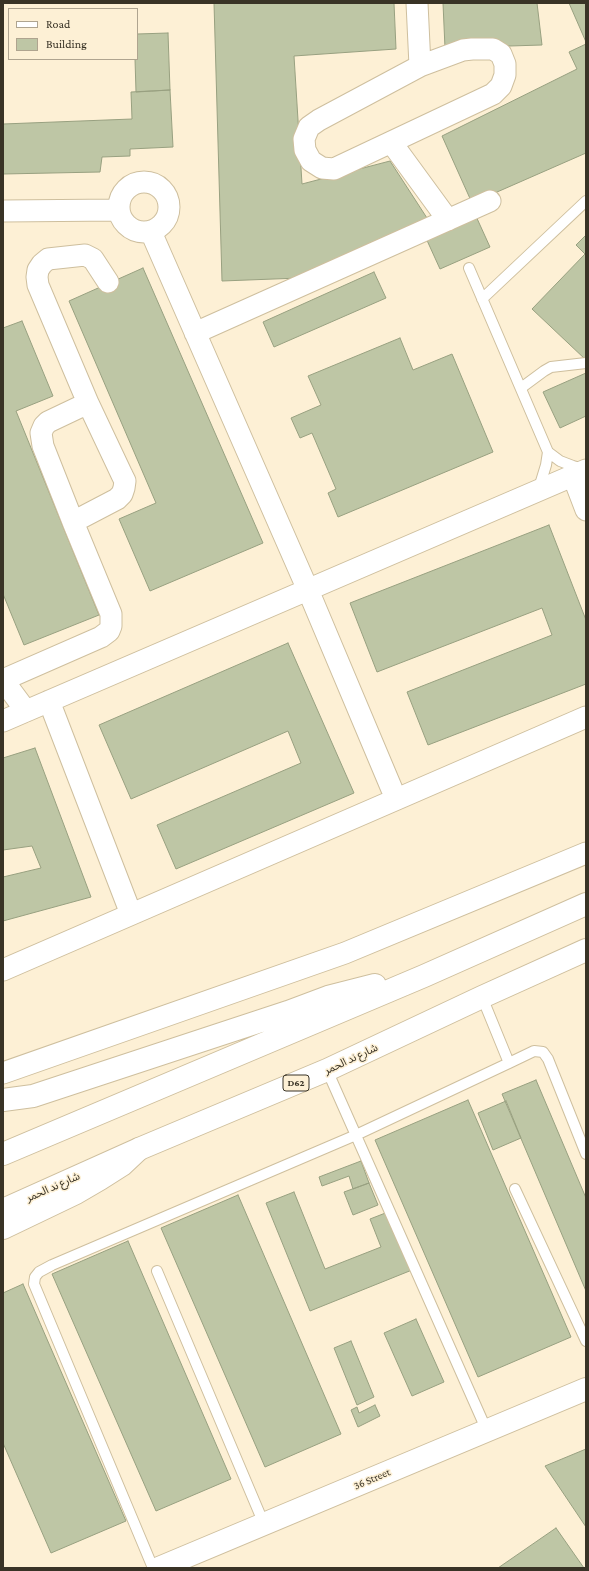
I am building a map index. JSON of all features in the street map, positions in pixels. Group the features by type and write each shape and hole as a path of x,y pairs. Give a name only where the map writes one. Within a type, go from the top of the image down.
{"main road":[{"path":"3,1154 424,976 586,904"},
{"name":"شارع ند الحمر","path":"3,1210 139,1149 327,1070 586,950"},
{"path":"3,1100 33,1096 288,1012 328,997 367,987 424,976"},
{"path":"3,1228 76,1193 122,1165 139,1149"},
{"name":"36 Street","path":"159,1568 586,1389"}],"street":[{"path":"417,3 420,66"},
{"path":"493,49 501,54 505,64 505,75 501,86 493,94 334,169 322,168 311,161 305,150 304,138 309,127 319,120 420,66 463,50 493,49"},
{"path":"391,142 448,220"},
{"path":"137,182 154,184 162,189 167,196 169,205 169,214 162,225 151,232 142,233 133,230 126,225 118,210 119,201 123,193 129,186 137,182"},
{"path":"195,333 490,201"},
{"path":"3,211 118,210"},
{"path":"151,232 308,590 396,799"},
{"path":"74,522 117,499 122,494 125,481 88,403 38,285 38,270 48,259 85,255 93,259 108,282"},
{"path":"26,711 3,680 101,637 109,631 111,626 111,614 43,446 41,433 44,426 48,422 88,403"},
{"path":"3,721 582,472 586,510"},
{"path":"49,701 131,914"},
{"path":"3,970 586,717"},
{"path":"3,1073 345,953 586,853"}],"lane":[{"path":"482,299 586,201"},
{"path":"469,268 548,452 560,461 573,466 582,472"},
{"path":"521,388 544,371 551,368 586,363"},
{"path":"538,491 546,465 548,452"},
{"path":"482,997 509,1063"},
{"path":"154,1568 34,1284 35,1277 39,1272 52,1265 356,1135 534,1051 544,1052 548,1059 586,1154"},
{"path":"327,1070 487,1431"},
{"path":"515,1189 586,1341"},
{"path":"157,1271 264,1524"}],"building":[{"path":"214,3 394,3 396,49 294,56 302,184 390,161 427,218 300,278 222,281"},
{"path":"443,3 537,3 542,45 445,48"},
{"path":"569,3 586,3 586,42"},
{"path":"168,33 170,90 136,92 135,60 138,60 138,34"},
{"path":"586,44 586,153 472,203 442,136 577,69 569,52"},
{"path":"170,90 173,147 130,149 130,156 102,157 100,172 3,174 3,124 132,119 131,92"},
{"path":"475,214 490,247 440,269 425,236"},
{"path":"586,235 586,360 532,309 585,254 576,245"},
{"path":"143,268 263,543 150,591 119,519 156,503 69,301"},
{"path":"374,272 386,298 274,347 263,322"},
{"path":"22,321 53,396 16,411 99,615 24,645 3,594 3,328"},
{"path":"400,338 413,370 452,354 493,452 338,517 328,493 336,489 312,433 300,438 291,418 321,405 308,376"},
{"path":"586,373 586,416 560,428 543,392"},
{"path":"549,525 586,620 586,684 428,745 407,692 552,635 542,608 377,672 350,603"},
{"path":"288,643 354,793 176,869 157,825 301,763 288,731 131,799 99,725"},
{"path":"35,748 91,897 3,921 3,877 41,868 32,846 3,850 3,758"},
{"path":"536,1080 586,1198 586,1291 502,1094"},
{"path":"468,1100 571,1337 478,1377 375,1140"},
{"path":"506,1101 521,1138 493,1150 478,1113"},
{"path":"361,1161 369,1183 353,1189 349,1176 322,1186 319,1177"},
{"path":"369,1183 378,1205 353,1215 344,1192"},
{"path":"294,1192 325,1269 381,1247 370,1219 388,1212 412,1270 310,1311 266,1203"},
{"path":"238,1195 341,1434 265,1467 161,1228"},
{"path":"128,1241 231,1479 156,1511 52,1274"},
{"path":"23,1284 126,1521 51,1553 3,1443 3,1293"},
{"path":"416,1319 444,1382 412,1396 384,1333"},
{"path":"351,1341 374,1397 357,1405 334,1348"},
{"path":"375,1405 380,1416 358,1427 351,1410 357,1407 359,1413"},
{"path":"586,1449 586,1527 545,1466"},
{"path":"556,1528 584,1568 498,1568"}]}
